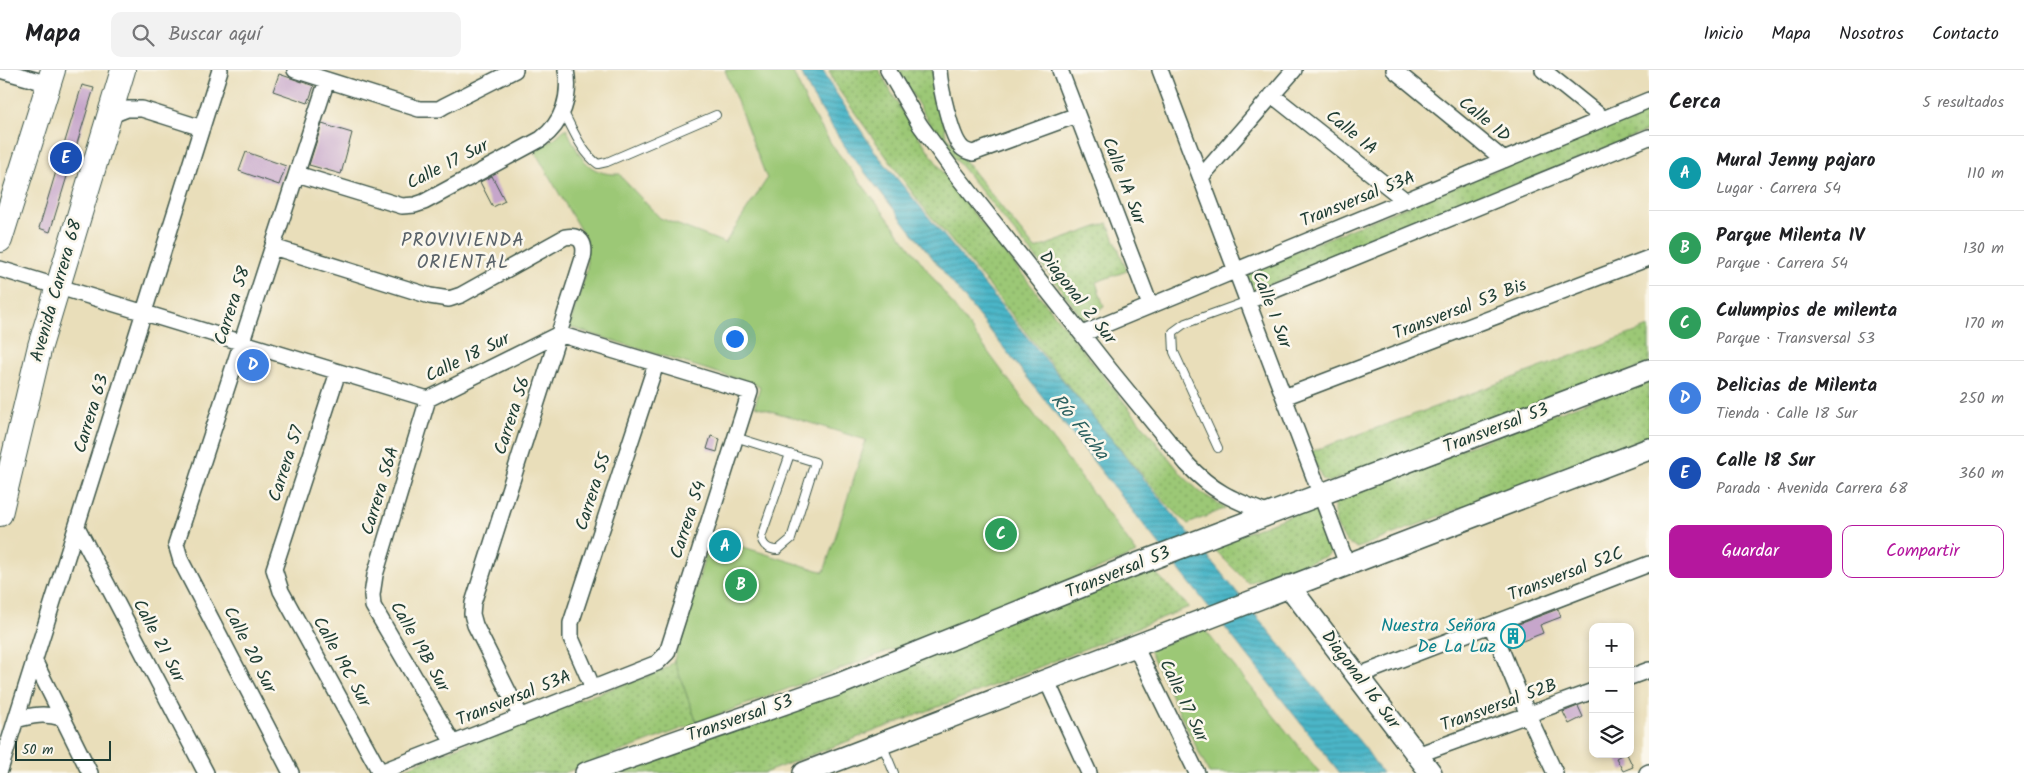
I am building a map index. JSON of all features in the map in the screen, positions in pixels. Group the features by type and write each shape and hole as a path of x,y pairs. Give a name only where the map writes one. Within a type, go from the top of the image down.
{"main road":[{"name":"Avenida Carrera 68","path":"0,514 27,394 123,70"},
{"path":"0,240 51,77"}],"street":[{"path":"0,70 51,77"},
{"name":"Carrera 63","path":"0,770 220,70"},
{"path":"295,70 419,109 444,106 515,70"},
{"path":"563,111 568,81 566,70"},
{"name":"Diagonal 2 Sur","path":"888,70 920,125 937,148 1082,334 1200,478 1226,497 1269,514"},
{"path":"939,70 947,112 958,142 962,149 973,153 1077,115"},
{"name":"Calle 1A Sur","path":"1060,70 1150,305"},
{"path":"1201,177 1294,70"},
{"name":"Calle 1D","path":"1394,70 1504,160"},
{"path":"1543,70 1604,119"},
{"name":"Calle 1 Sur","path":"1163,71 1347,564"},
{"name":"Carrera 58","path":"176,544 328,80"},
{"name":"Calle 1A","path":"1272,95 1406,201"},
{"name":"Transversal 53A","path":"1082,334 1649,100"},
{"path":"109,116 127,109 142,109 202,128"},
{"name":"Calle 17 Sur","path":"297,174 402,206 415,205 540,139 553,129 563,111"},
{"path":"1248,301 1649,137"},
{"name":"Carrera 56","path":"273,247 430,296 448,299 461,295 565,238 572,236 578,238 583,243 585,249 559,334 472,603 475,625 521,717"},
{"name":"Transversal 53 Bis","path":"1284,397 1649,258"},
{"name":"Calle 18 Sur","path":"0,270 428,399 559,334"},
{"path":"559,334 656,364"},
{"name":"Carrera 54","path":"656,364 750,392 667,653 663,659"},
{"name":"Carrera 55","path":"593,688 571,638 571,623 656,364"},
{"name":"Transversal 53","path":"586,773 837,684 1143,562 1649,370"},
{"name":"Carrera 57","path":"274,568 338,372"},
{"name":"Carrera 56A","path":"372,595 375,575 428,399"},
{"path":"804,773 1649,449"},
{"name":"Calle 21 Sur","path":"76,526 206,773"},
{"name":"Calle 20 Sur","path":"176,544 181,561 291,773"},
{"name":"Transversal 52C","path":"1357,676 1649,564"},
{"name":"Calle 19C Sur","path":"274,568 281,590 379,773"},
{"name":"Diagonal 16 Sur","path":"1289,586 1431,773"},
{"name":"Calle 19B Sur","path":"372,595 374,606 453,743"},
{"path":"1491,625 1528,715 1555,773"},
{"name":"Calle 17 Sur","path":"1135,646 1197,773"},
{"name":"Transversal 53A","path":"379,773 663,659"},
{"path":"34,660 90,773"},
{"path":"1634,676 1649,670"},
{"path":"1046,679 1089,773"},
{"name":"Transversal 52B","path":"1417,755 1589,692"},
{"path":"16,720 47,714 62,718"}],"lane":[{"path":"563,111 584,150 598,164 607,162 716,115"},
{"path":"1218,448 1174,352 1173,332 1184,324 1248,301"},
{"path":"735,437 790,454 815,462 791,539 778,550 771,550 763,544 761,537 790,454"},
{"path":"881,742 894,773"}],"green space":[{"path":"725,70 792,70 808,106 832,145 1137,553 973,619 697,723 674,660 711,537 824,572 866,440 755,406 760,386 569,327 587,270 586,240 534,150 555,138 566,128 585,162 599,171 608,174 620,174 660,218 725,243 767,179"},
{"path":"829,70 879,70 900,108 952,186 1183,476 1200,492 1226,508 1188,524 1166,503 1094,418 986,282 919,202 835,85"},
{"path":"898,70 933,70 935,96 942,113 946,134 956,150 1035,249 1108,223 1127,271 1096,282 1104,307 1083,320 1058,285 938,138"},
{"path":"1649,108 1649,130 1252,292 1245,272"},
{"path":"1649,327 1649,364 1329,482 1323,480 1310,452 1432,408"},
{"path":"1649,378 1649,436 1357,548 1345,540 1337,526 1334,510 1338,496"},
{"path":"1313,507 1321,514 1333,546 1332,551 1327,556 1248,583 1211,546"},
{"path":"1138,570 1142,574 1153,570 1189,607 972,694 764,773 609,773"},
{"path":"1204,629 1320,773 1209,773 1149,650"},
{"path":"674,660 697,723 564,773 394,773 528,718 659,672 668,667"}],"water":[{"name":"Río Fucha","path":"800,70 823,70 876,153 1365,748 1382,773 1340,773 848,151 811,94"}],"building":[{"path":"279,74 314,86 308,103 273,91"},
{"path":"82,85 94,88 50,232 39,228"},
{"path":"322,124 352,133 341,174 309,165"},
{"path":"246,152 286,166 279,185 239,171"},
{"path":"492,176 505,201 493,207 480,182"},
{"path":"247,356 261,360 257,371 244,366"},
{"path":"711,436 720,439 717,452 707,449"},
{"path":"1558,609 1561,617 1540,625 1543,633 1510,646 1504,632 1517,627 1516,625"},
{"path":"1578,706 1583,717 1569,724 1563,712"},
{"path":"1616,758 1629,758 1633,767 1623,771"}],"place":[{"name":"Calle 18 Sur","path":"66,158"},
{"name":"Delicias de Milenta","path":"253,365"},
{"name":"Culumpios de milenta","path":"1001,534"},
{"name":"Mural Jenny pajaro","path":"725,546"},
{"name":"Parque Milenta IV","path":"741,585"},
{"name":"Nuestra Señora De La Luz","path":"1513,636"}],"district":[{"name":"PROVIVIENDA ORIENTAL","path":"463,252"}]}
